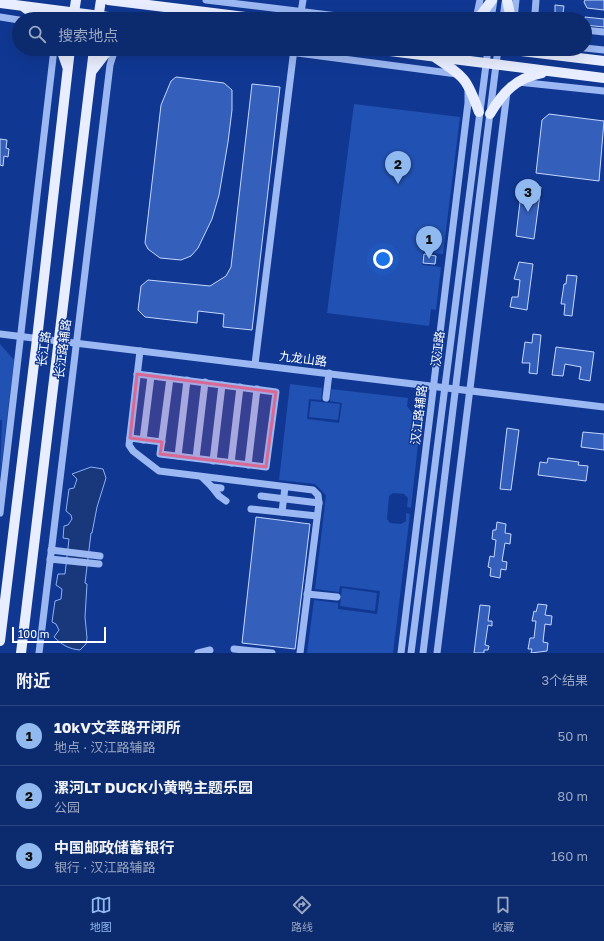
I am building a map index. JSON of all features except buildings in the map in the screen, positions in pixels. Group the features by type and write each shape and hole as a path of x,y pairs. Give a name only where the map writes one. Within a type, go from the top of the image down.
{"main road":[{"path":"74,12 76,0"},
{"path":"99,12 101,0"},
{"path":"108,0 204,12"},
{"path":"144,0 155,6"},
{"path":"483,12 493,0"},
{"path":"507,0 510,12"},
{"path":"0,3 54,12"},
{"path":"24,6 32,12"},
{"path":"64,56 68,67"},
{"name":"长江路","path":"0,641 37,339 69,56"},
{"name":"长江路","path":"21,653 93,56"},
{"path":"92,71 104,56"},
{"path":"432,56 604,78"},
{"path":"432,56 460,74 468,84 479,112"},
{"path":"553,56 604,62"},
{"path":"490,114 512,85 534,75 550,72"}],"street":[{"path":"206,0 281,12"},
{"path":"301,12 303,0"},
{"path":"478,12 480,0"},
{"path":"492,12 493,0"},
{"path":"504,12 507,0"},
{"path":"515,12 516,0"},
{"path":"535,12 536,0"},
{"path":"0,17 12,19"},
{"path":"592,31 604,32"},
{"path":"592,49 604,50"},
{"path":"0,514 22,337 53,56"},
{"name":"长江路辅路","path":"39,653 75,343 110,65 113,56"},
{"path":"255,364 293,56"},
{"path":"330,56 460,74"},
{"name":"汉江路","path":"411,653 487,56"},
{"name":"汉江路","path":"423,653 497,56"},
{"name":"汉江路辅路","path":"401,653 468,103 468,84"},
{"path":"438,653 503,114 512,85 604,91"},
{"name":"九龙山路","path":"0,334 457,388 604,407"},
{"path":"140,351 129,445 133,452 159,471 313,490 318,495 319,503 300,653"},
{"path":"326,398 329,373"},
{"path":"138,374 205,382 276,392 266,467 160,454 170,378"},
{"path":"144,440 151,376"},
{"path":"178,456 187,380"},
{"path":"196,458 205,382"},
{"path":"213,460 222,385"},
{"path":"231,463 240,387"},
{"path":"248,465 257,389"},
{"path":"130,438 162,442"},
{"path":"202,477 219,496 226,501"},
{"path":"282,512 285,487"},
{"path":"212,488 221,488"},
{"path":"261,496 319,503"},
{"path":"252,509 317,516"},
{"path":"51,550 100,556"},
{"path":"50,559 99,564"},
{"path":"308,594 337,597"},
{"path":"234,649 267,653"},
{"path":"198,653 210,650"}],"highlighted area":[{"path":"137,374 276,392 266,467 160,454 162,442 130,438"}],"shaded area":[{"path":"354,104 460,117 443,254 423,252 422,265 441,267 436,310 431,309 429,326 327,313"},
{"path":"0,344 14,360 0,477 2,420 0,420"},
{"path":"290,384 322,388 321,400 309,399 307,419 339,423 342,403 330,401 331,389 408,398 407,406 415,417 421,417 411,508 407,507 408,498 404,494 393,493 389,496 387,519 390,523 401,524 406,521 406,513 410,514 393,653 307,653 314,600 338,603 338,609 377,614 380,591 340,586 339,592 315,589 326,495 315,484 279,480"},
{"path":"311,401 340,404 338,420 309,417"},
{"path":"91,467 103,469 106,478 91,533 85,583 87,584 85,617 87,638 86,644 80,650 72,649 66,646 54,637 59,630 56,624 52,622 55,601 61,599 62,589 56,585 58,574 65,574 69,539 63,538 64,526 68,525 72,519 71,515 66,511 69,489 74,488 77,479 72,474"},
{"path":"342,588 377,593 375,611 340,606"}],"place":[{"name":"漯河LT DUCK小黄鸭主题乐园","path":"398,184"},
{"name":"中国邮政储蓄银行","path":"528,212"},
{"name":"10kV文萃路开闭所","path":"429,259"}]}
